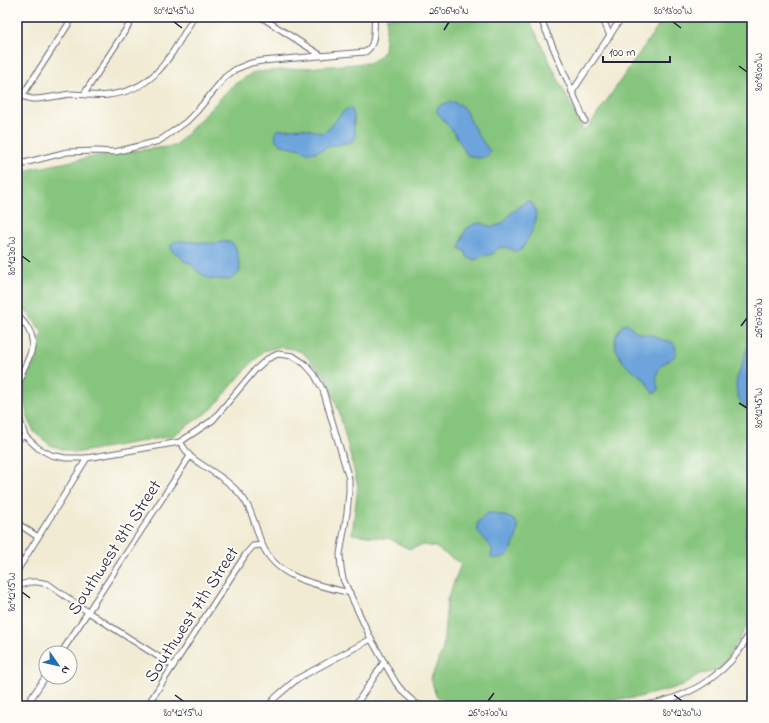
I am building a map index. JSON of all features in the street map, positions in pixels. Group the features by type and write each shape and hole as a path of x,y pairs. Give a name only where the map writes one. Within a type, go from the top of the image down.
{"street":[{"path":"73,17 20,95 32,99 84,94 107,96 127,92 154,76 161,68 194,17"},
{"path":"84,94 134,17"},
{"path":"261,17 322,56"},
{"path":"17,170 24,163 66,152 115,152 159,141 186,122 225,77 236,69 251,62 365,52 370,50 373,41 374,17"},
{"path":"540,17 585,121"},
{"path":"602,17 610,36"},
{"path":"572,92 622,17"},
{"path":"17,158 24,163"},
{"path":"17,315 31,332 32,346 30,358 18,377 17,388"},
{"path":"17,411 25,436 38,448 51,455 66,458 87,458 180,442 213,420 255,370 267,359 278,354 293,356 305,364 314,374 323,390 349,479 347,513 340,554 343,579 371,639 384,662 404,693 415,703 421,706"},
{"path":"17,438 25,436"},
{"path":"180,442 190,456 222,478 236,490 249,506 262,545 268,555 284,572 297,578 350,594"},
{"name":"Southwest 8th Street","path":"66,645 190,456"},
{"path":"17,571 87,458"},
{"path":"17,523 38,537"},
{"name":"Southwest 7th Street","path":"147,706 246,554 253,546 262,545"},
{"path":"17,586 30,582 48,584 88,612 174,666"},
{"path":"622,706 646,706 670,700 711,679 726,666 739,651 752,627"},
{"path":"268,706 297,679 371,639"},
{"path":"355,706 384,662"},
{"path":"26,706 40,685"}],"green space":[{"path":"387,17 528,17 583,130 589,126 664,17 752,17 752,618 720,671 699,674 682,686 635,698 592,701 453,704 436,696 431,678 443,649 447,600 461,564 435,547 423,545 409,549 390,539 352,534 358,486 339,411 324,375 302,352 279,347 264,351 247,368 212,409 172,436 75,453 50,445 34,432 27,415 24,400 24,382 37,357 42,332 17,299 17,181 28,170 107,154 175,146 233,85 255,72 369,63 378,58 384,51"}],"water":[{"path":"454,102 464,108 478,135 490,151 487,157 478,158 467,155 455,134 437,112 437,109 440,106"},
{"path":"349,108 352,110 354,116 356,138 351,142 330,146 316,152 309,153 298,148 281,145 276,140 275,132 277,130 303,128 323,133 345,110"},
{"path":"527,201 533,204 536,216 534,227 522,249 516,251 500,247 496,249 493,254 482,256 475,260 468,258 465,251 460,249 462,238 467,228 474,224 481,223 492,227 502,224 511,213"},
{"path":"174,242 231,243 237,250 240,266 239,273 230,280 209,279 196,270 190,263 184,261 179,255 172,251 171,245"},
{"path":"752,303 752,408 742,404 738,397 736,385 749,338 750,311"},
{"path":"626,323 639,333 654,335 660,339 672,342 675,346 676,354 662,365 658,371 657,382 659,390 655,393 651,391 644,379 627,366 616,350 615,338 617,333"},
{"path":"488,513 495,513 510,518 517,524 518,528 516,538 510,553 505,556 491,558 492,549 477,530 477,524"},
{"path":"752,522 752,547 748,540 746,531"}]}
